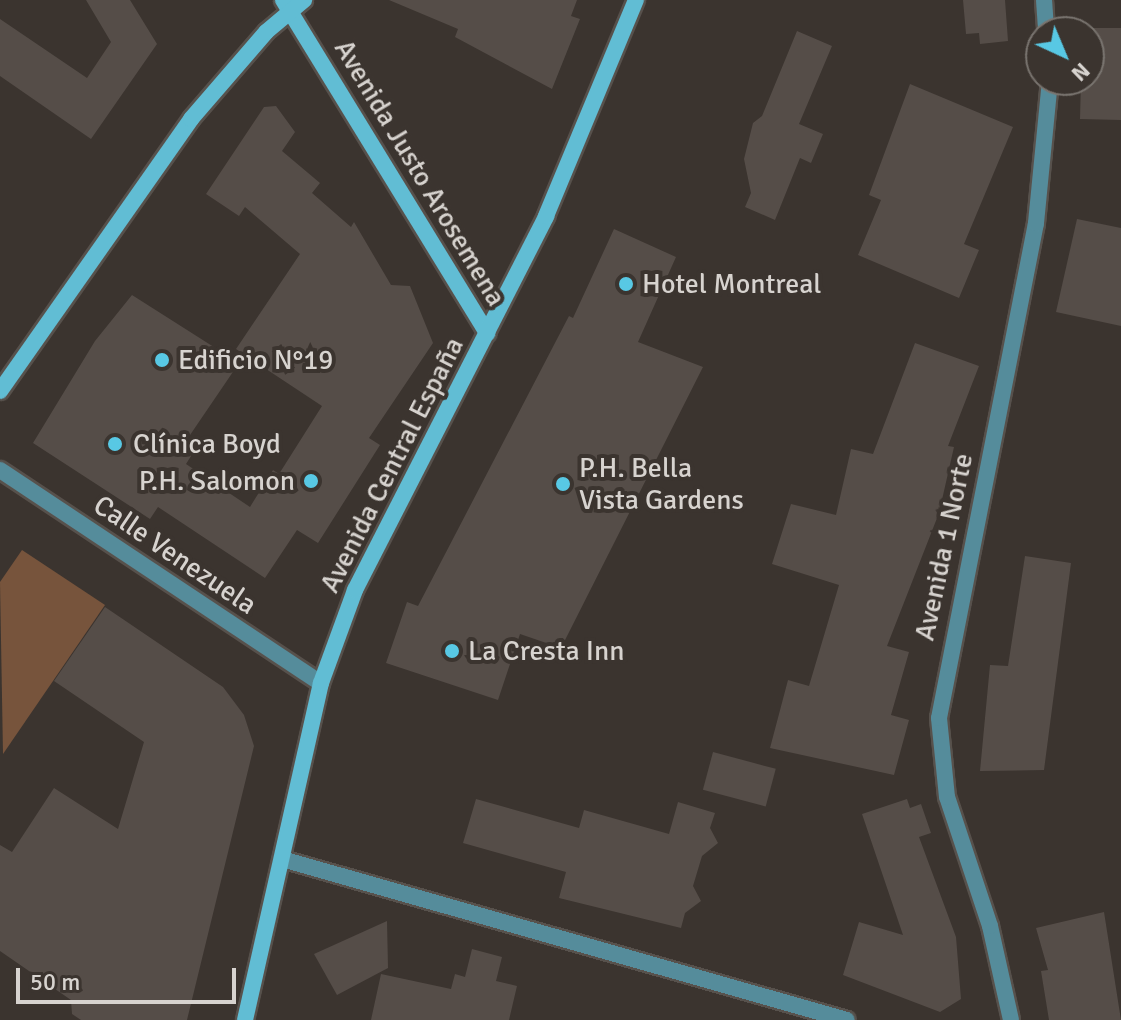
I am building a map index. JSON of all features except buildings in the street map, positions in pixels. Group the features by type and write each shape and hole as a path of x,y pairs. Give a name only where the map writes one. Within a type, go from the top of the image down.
{"main road":[{"path":"0,391 191,119 286,5 304,0"},
{"name":"Avenida Central España","path":"245,1020 321,683 387,521 487,333 553,199 636,0"},
{"name":"Avenida Justo Arosemena","path":"286,5 487,333"}],"street":[{"name":"Avenida 1 Norte","path":"1011,1020 990,926 947,797 939,718 1036,223 1048,96"},
{"name":"Calle Venezuela","path":"0,470 321,683"},
{"path":"282,859 847,1020"}],"shaded area":[{"path":"22,550 105,605 3,754 0,582"}],"place":[{"name":"Hotel Montreal","path":"626,284"},
{"name":"Edificio N°19","path":"162,360"},
{"name":"Clínica Boyd","path":"115,444"},
{"name":"P.H. Salomon","path":"311,481"},
{"name":"P.H. Bella Vista Gardens","path":"563,484"},
{"name":"La Cresta Inn","path":"452,651"}]}
